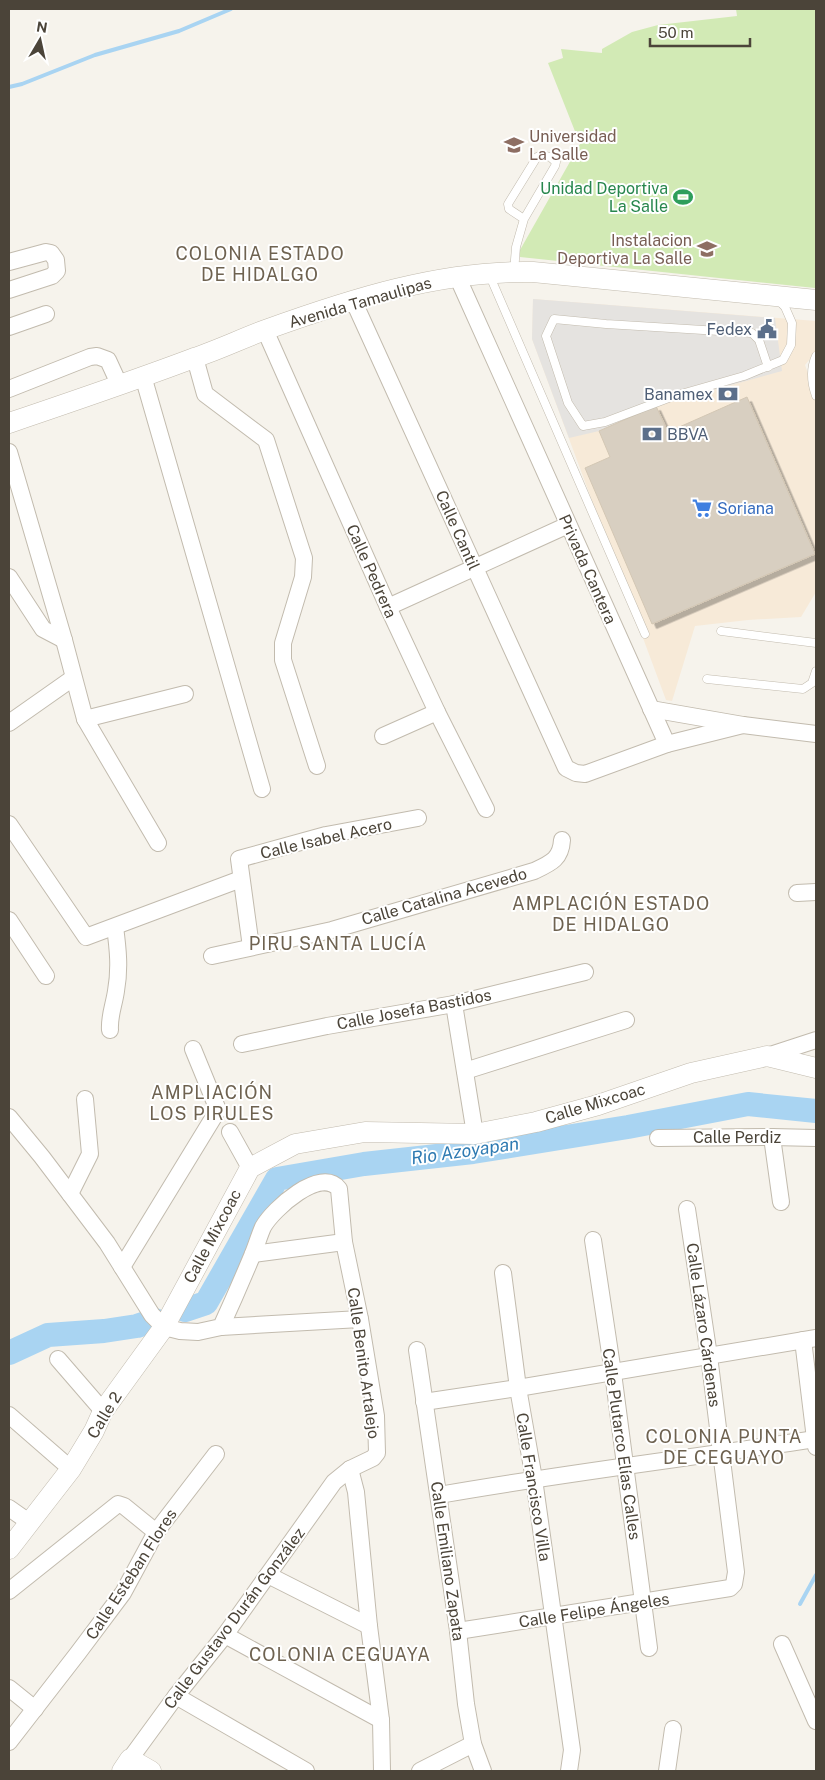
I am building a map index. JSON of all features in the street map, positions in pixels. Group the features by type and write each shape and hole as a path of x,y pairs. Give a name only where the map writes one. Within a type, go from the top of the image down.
{"street":[{"path":"9,262 46,252 52,253 56,260 57,271 52,276 9,290"},
{"name":"Avenida Tamaulipas","path":"9,424 195,358 265,330 410,285 457,276 533,272 816,300"},
{"name":"Privada Cantera","path":"457,276 667,744"},
{"name":"Calle Cantil","path":"354,302 566,768 576,774 585,774 667,744"},
{"path":"9,327 46,314"},
{"name":"Calle Pedrera","path":"265,330 388,607 437,712 486,809"},
{"path":"9,388 97,356 108,360 119,384"},
{"path":"195,358 205,394 266,440 304,558 303,577 283,642 283,660 317,766"},
{"path":"143,376 262,789"},
{"path":"9,452 85,719 158,843"},
{"path":"388,607 568,525"},
{"path":"9,577 43,628 64,640"},
{"path":"9,723 73,678"},
{"path":"85,719 185,694"},
{"path":"652,709 743,725 816,734"},
{"path":"383,736 437,712"},
{"path":"667,744 743,725"},
{"name":"Calle Isabel Acero","path":"242,879 239,859 326,835 418,818"},
{"path":"9,824 86,937 242,879 251,947"},
{"name":"Calle Catalina Acevedo","path":"212,956 332,930 534,871 555,860 561,851 562,840"},
{"path":"797,893 816,892"},
{"path":"9,920 46,976"},
{"path":"110,1030 109,1019 116,991 119,958 115,927"},
{"name":"Calle Josefa Bastidos","path":"242,1044 327,1026 454,1004 585,972"},
{"path":"454,1004 475,1134"},
{"path":"466,1072 626,1020"},
{"path":"767,1056 816,1040"},
{"path":"122,1267 218,1110 193,1049"},
{"path":"767,1056 816,1068"},
{"name":"Calle Mixcoac","path":"164,1327 235,1192 250,1168 294,1144 365,1132 475,1134 536,1122 598,1105 691,1073 767,1056"},
{"path":"70,1194 90,1154 85,1100"},
{"path":"9,1117 107,1243 152,1316 164,1327 180,1331 198,1332 221,1327 360,1319"},
{"path":"230,1132 250,1168"},
{"path":"772,1136 781,1202"},
{"name":"Calle Perdiz","path":"658,1138 772,1136 816,1138"},
{"name":"Calle Benito Artalejo","path":"253,1254 264,1227 276,1211 313,1184 325,1181 335,1184 339,1189 344,1242 360,1319 376,1416 377,1453 373,1458 350,1469"},
{"name":"Calle Lázaro Cárdenas","path":"687,1209 709,1356 736,1572 734,1584 730,1588"},
{"name":"Calle Plutarco Elías Calles","path":"593,1240 613,1373 649,1648"},
{"path":"221,1327 253,1254 344,1242"},
{"name":"Calle Francisco Villa","path":"503,1273 518,1388 534,1479 572,1750 569,1771"},
{"name":"Calle 2","path":"9,1549 71,1469 94,1431 103,1411 164,1327"},
{"path":"424,1402 613,1373 810,1339 816,1443 722,1453 534,1479 439,1495"},
{"name":"Calle Emiliano Zapata","path":"418,1350 458,1631 466,1704 473,1744 483,1771"},
{"path":"58,1359 103,1411"},
{"path":"9,1416 71,1469"},
{"name":"Calle Esteban Flores","path":"9,1742 123,1593 156,1532 216,1454"},
{"path":"350,1469 356,1492 369,1626 381,1720 382,1771"},
{"name":"Calle Gustavo Durán González","path":"126,1765 176,1696 225,1635 334,1482 350,1469"},
{"path":"9,1591 118,1504 124,1506 156,1532"},
{"path":"9,1508 29,1522"},
{"path":"268,1575 369,1626"},
{"name":"Calle Felipe Ángeles","path":"458,1631 730,1588"},
{"path":"225,1635 381,1720"},
{"path":"782,1644 816,1722"},
{"path":"9,1688 35,1709"},
{"path":"176,1696 306,1771"},
{"path":"667,1771 673,1729"},
{"path":"420,1771 473,1744"},
{"path":"126,1765 151,1771"}],"lane":[{"path":"514,272 516,247 524,219 555,166 556,162 550,157 540,155 537,157 508,204 509,209 524,219"},
{"path":"490,274 645,634"},
{"path":"768,367 759,340 752,332 606,324 554,319 546,336 568,403 583,426 605,422 674,396 722,383 768,367 783,360 791,345 792,323 785,307 775,297"},
{"path":"816,356 812,366 812,386 816,396"},
{"path":"721,631 816,643"},
{"path":"707,679 803,689 812,683 816,672"}],"shaded area":[{"path":"533,299 816,321 816,352 805,365 816,396 816,592 801,617 695,626 672,701 666,700 532,339"},
{"path":"533,299 775,318 782,371 656,406 599,431 569,438 532,339"}],"green space":[{"name":"Unidad Deportiva La Salle","path":"736,9 816,9 815,288 520,257 520,250 580,144 548,63 563,58 561,49 602,53 602,49 632,32 658,25 737,16"}],"building":[{"path":"747,397 815,554 652,624 585,468 610,457 599,431 656,406 668,432"}],"waterway":[{"path":"9,87 22,84 95,55 179,31 231,9"},
{"name":"Rio Azoyapan","path":"185,1310 206,1303 277,1179 364,1164 473,1152 628,1127 748,1104 816,1111"},
{"name":"Rio Azoyapan","path":"9,1353 48,1335 104,1331 137,1326 155,1320"},
{"path":"800,1604 816,1575"}],"place":[{"name":"Universidad La Salle","path":"514,145"},
{"name":"Unidad Deportiva La Salle","path":"683,197"},
{"name":"Instalacion Deportiva La Salle","path":"707,249"},
{"name":"Fedex","path":"767,329"},
{"name":"Banamex","path":"728,394"},
{"name":"BBVA","path":"652,434"},
{"name":"Soriana","path":"702,508"}],"district":[{"name":"COLONIA ESTADO DE HIDALGO","path":"260,264"},
{"name":"AMPLACIÓN ESTADO DE HIDALGO","path":"611,914"},
{"name":"PIRU SANTA LUCÍA","path":"338,944"},
{"name":"AMPLIACIÓN LOS PIRULES","path":"212,1103"},
{"name":"COLONIA PUNTA DE CEGUAYO","path":"724,1447"},
{"name":"COLONIA CEGUAYA","path":"340,1655"}]}
